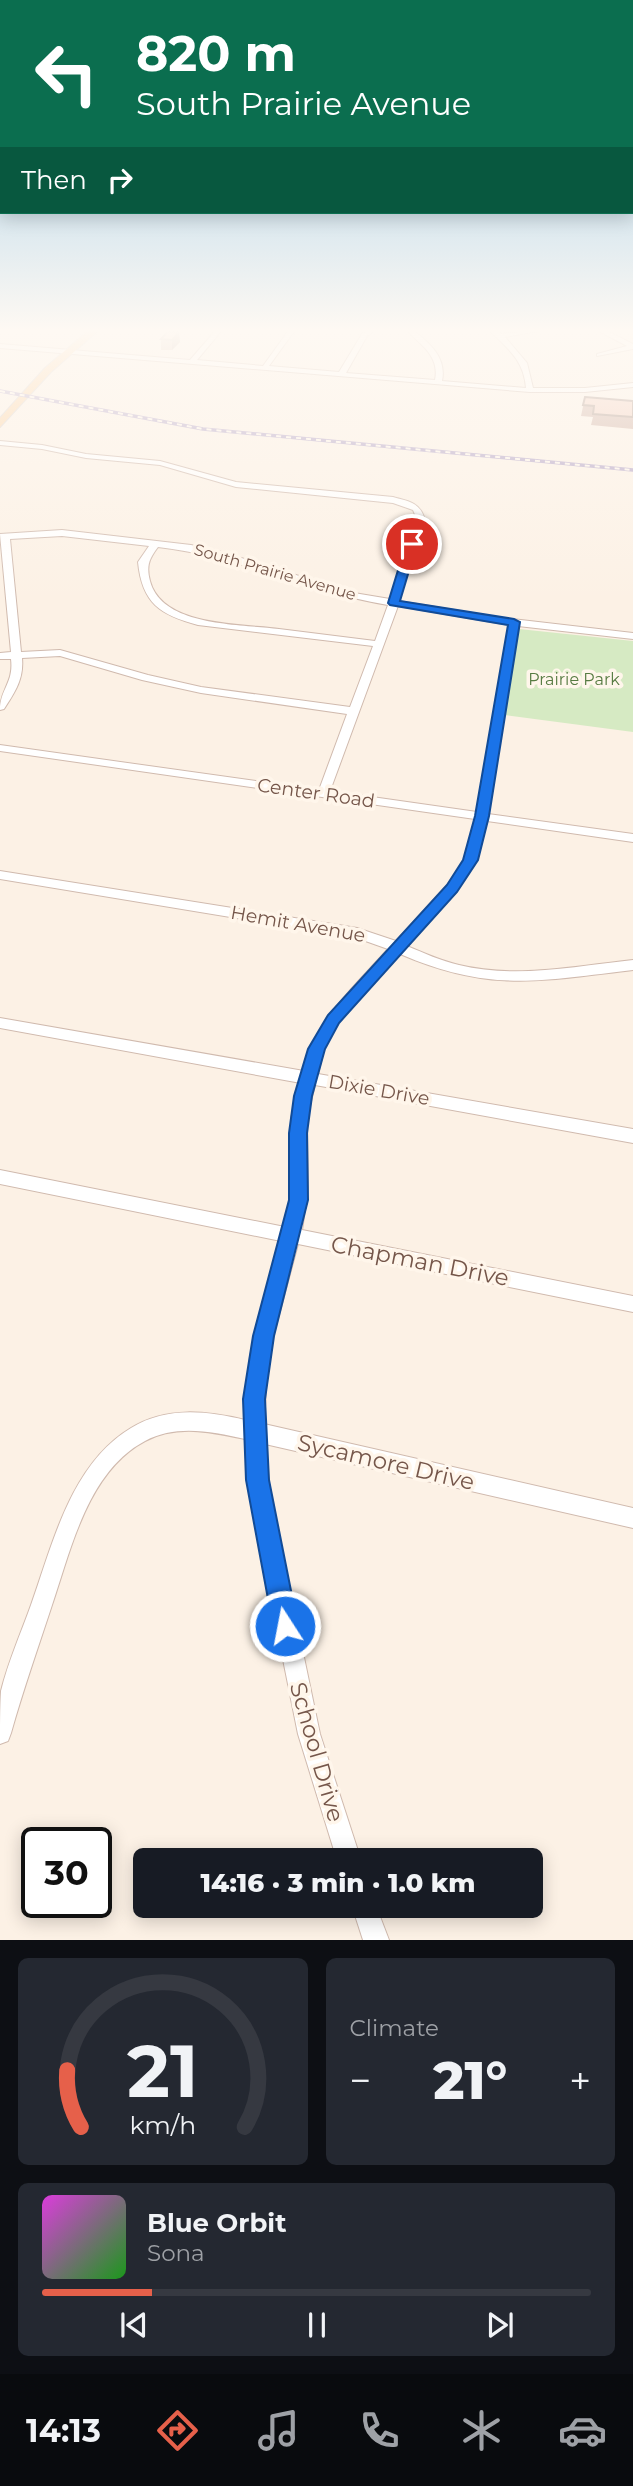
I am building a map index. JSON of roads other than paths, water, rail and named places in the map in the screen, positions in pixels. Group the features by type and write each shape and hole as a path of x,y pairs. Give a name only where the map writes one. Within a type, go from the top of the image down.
{"street":[{"path":"0,443 86,456 160,463 223,482 393,500 414,507 419,512 394,603 323,794"},
{"name":"South Prairie Avenue","path":"2,537 62,533 156,543 219,554 327,589 394,603 514,622 633,636"},
{"path":"0,707 17,679 18,654 2,537"},
{"path":"156,543 143,562 148,589 155,601 176,615 198,622 378,644"},
{"name":"School Drive","path":"344,1848 322,1783 295,1675 257,1480 254,1431 259,1356 291,1235 300,1189 299,1118 317,1049 333,1019 463,873 476,846 514,622"},
{"path":"0,656 71,655 146,678 201,690 353,711"},
{"name":"Center Road","path":"0,748 633,838"},
{"name":"Hemit Avenue","path":"0,875 357,933 399,947 441,966 493,977 544,978 633,965"},
{"name":"Dixie Drive","path":"0,1023 633,1136"},
{"name":"Chapman Drive","path":"0,1177 633,1304"},
{"name":"Sycamore Drive","path":"0,1733 16,1677 78,1502 101,1465 137,1436 166,1424 197,1420 254,1431 633,1518"},
{"path":"368,1918 376,1940"}],"railway":[{"path":"158,421 203,429 633,470"}],"park label":[{"name":"Prairie Park","path":"574,679"}]}
